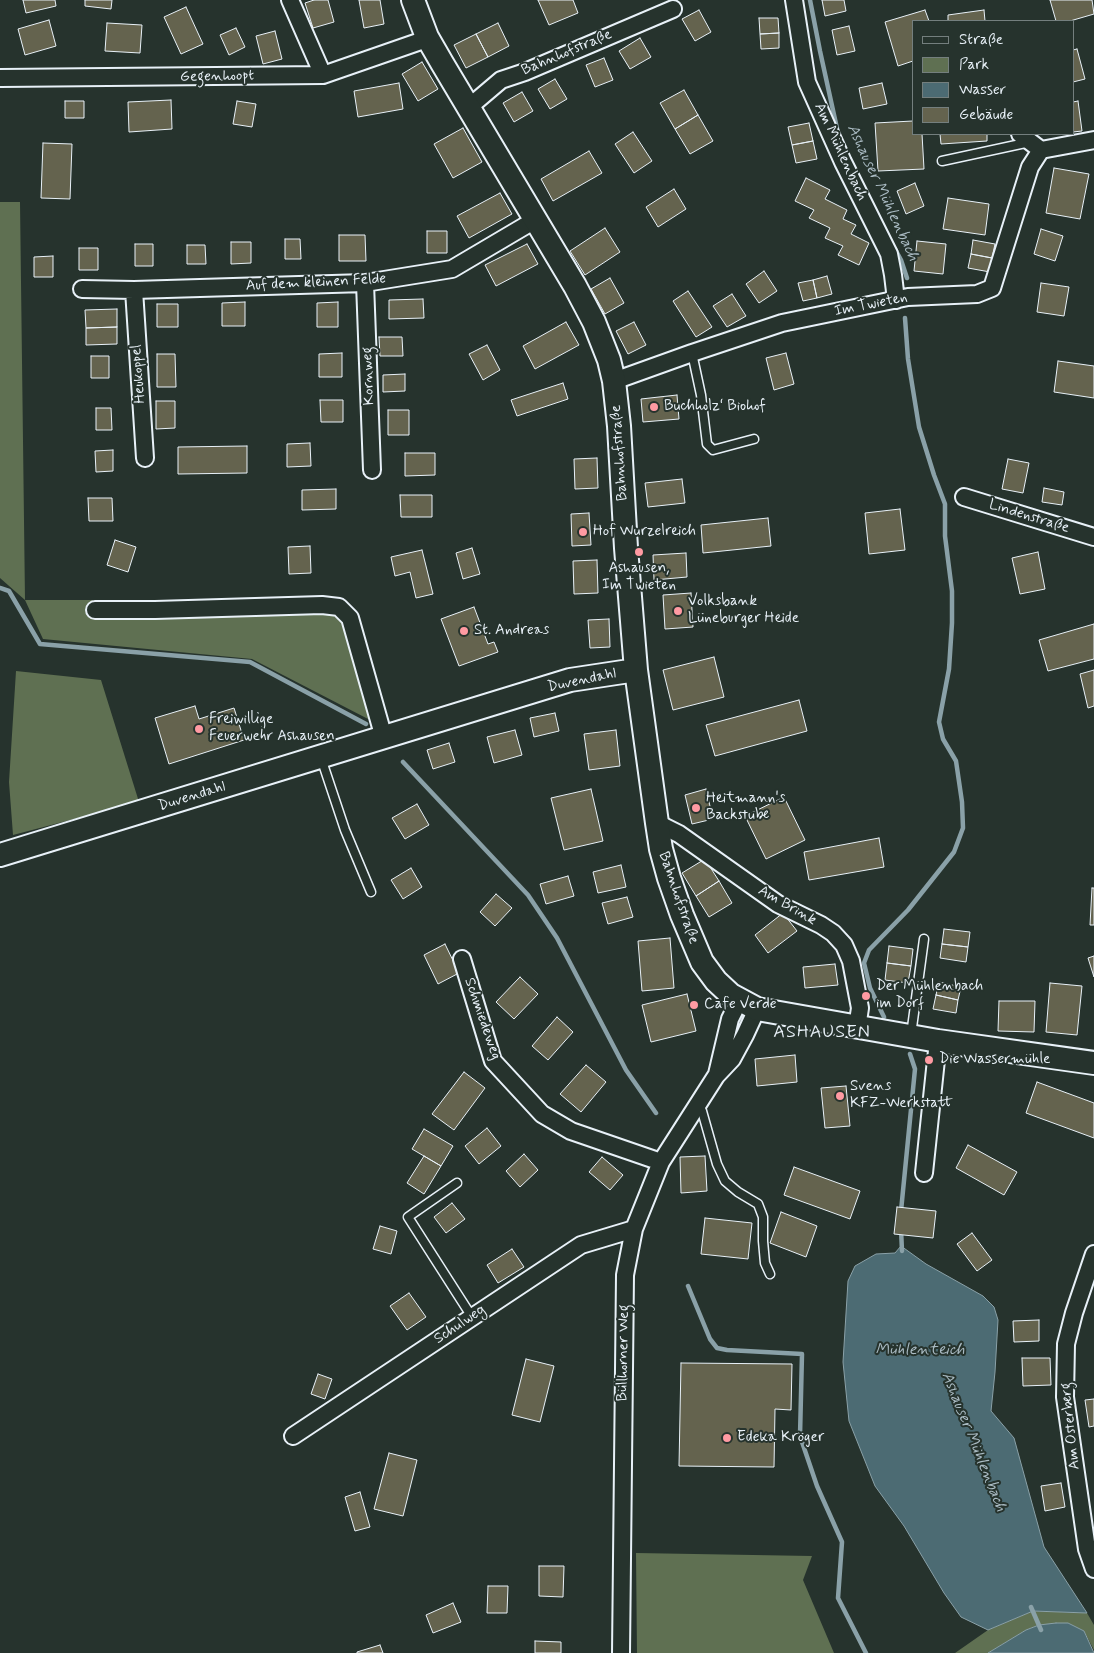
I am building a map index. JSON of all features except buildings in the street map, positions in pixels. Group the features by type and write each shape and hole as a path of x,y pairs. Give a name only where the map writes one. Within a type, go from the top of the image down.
{"street":[{"path":"290,0 323,75"},
{"name":"Bahnhofstraße","path":"413,0 427,37 575,286 603,344 614,381 619,426 636,670 661,849 669,878 702,962 716,981 748,1005"},
{"name":"Am Mühlenbach","path":"794,0 807,82 843,162 889,254 894,275 896,300"},
{"name":"Bahnhofstraße","path":"468,108 501,80 673,9"},
{"name":"Gegenhoopt","path":"0,78 323,75 418,42 427,37"},
{"path":"1030,142 1094,140"},
{"name":"Im Twieten","path":"614,381 782,323 908,298 977,294 992,288 1030,167 1030,142"},
{"name":"Auf dem kleinen Felde","path":"82,289 134,290 365,283 452,269 535,220"},
{"name":"Kornweg","path":"365,283 372,470"},
{"name":"Heukoppel","path":"134,290 145,458"},
{"name":"Lindenstraße","path":"964,498 1094,537"},
{"path":"95,610 322,605 339,608 350,618 384,738"},
{"name":"Duvendahl","path":"0,855 570,680 636,670"},
{"name":"Am Brink","path":"657,823 679,834 778,904 821,925 844,944 851,961 860,1008 857,1028"},
{"name":"Schmiedeweg","path":"462,959 493,1061 542,1114 571,1131 661,1162"},
{"path":"748,1005 857,1028 1094,1063"},
{"name":"Büllhorner Weg","path":"621,1653 625,1275 634,1228 661,1162 716,1076 732,1059 745,1035 748,1005"},
{"path":"924,1173 938,1041"},
{"name":"Schulweg","path":"293,1436 581,1245 634,1228"},
{"name":"Am Osterberg","path":"1094,1254 1074,1313 1066,1344 1065,1397 1087,1549 1094,1570"}],"lane":[{"path":"942,161 1030,142"},
{"path":"692,353 701,395 707,444 713,450 754,439"},
{"path":"321,758 345,830 371,892"},
{"path":"911,1037 924,939"},
{"path":"698,1104 702,1112 716,1164 725,1181 738,1192 758,1204 763,1217 765,1263 770,1274"},
{"path":"457,1183 408,1217 472,1318"}],"green space":[{"path":"0,202 20,202 25,600 0,578"},
{"path":"25,600 93,600 93,618 325,611 336,616 344,623 370,720 252,659 43,639"},
{"path":"16,671 101,680 139,802 13,835 9,782"},
{"path":"636,1553 812,1556 803,1580 834,1653 637,1653"},
{"path":"1033,1611 1087,1613 1094,1625 1094,1650 1084,1631 1068,1623 1039,1625 1026,1630 988,1653 955,1653 988,1630"}],"water":[{"name":"Mühlenteich","path":"901,1246 926,1264 983,1296 994,1307 998,1320 991,1411 1014,1438 1044,1547 1087,1613 1033,1611 988,1630 961,1617 944,1593 904,1526 875,1486 849,1421 843,1362 848,1281 855,1266 876,1254 895,1253"},
{"path":"1068,1623 1084,1631 1094,1653 988,1653 1026,1630 1039,1625"}],"waterway":[{"name":"Ashauser Mühlenbach","path":"810,0 838,133"},
{"name":"Ashauser Mühlenbach","path":"895,249 907,278"},
{"name":"Ashauser Mühlenbach","path":"884,1017 870,988 864,963 869,950 908,910 954,852 963,828 962,802 956,761 943,739 939,722 949,669 952,623 952,591 945,536 945,504 919,427 908,359 905,318"},
{"path":"0,588 9,591 40,644 250,662 366,724"},
{"path":"403,762 528,895 557,938 626,1070 656,1113"},
{"name":"Ashauser Mühlenbach","path":"901,1211 915,1069 910,1054"},
{"name":"Ashauser Mühlenbach","path":"901,1229 902,1251"},
{"path":"688,1286 710,1339 717,1348 802,1354 800,1436 817,1486 842,1542 838,1598 866,1653"},
{"name":"Ashauser Mühlenbach","path":"1031,1607 1041,1630"}],"place":[{"name":"Buchholz‘ Biohof","path":"654,407"},
{"name":"Hof Wurzelreich","path":"583,532"},
{"name":"Ashausen, Im Twieten","path":"639,552"},
{"name":"Volksbank Lüneburger Heide","path":"678,611"},
{"name":"St. Andreas","path":"464,631"},
{"name":"Freiwillige Feuerwehr Ashausen","path":"199,729"},
{"name":"Heitmann's Backstube","path":"696,808"},
{"name":"Der Mühlenbach im Dorf","path":"866,996"},
{"name":"Cafe Verde","path":"694,1005"},
{"name":"Die Wassermühle","path":"929,1060"},
{"name":"Svens KFZ-Werkstatt","path":"840,1096"},
{"name":"Edeka Kröger","path":"727,1438"}],"district":[{"name":"ASHAUSEN","path":"822,1033"}]}
